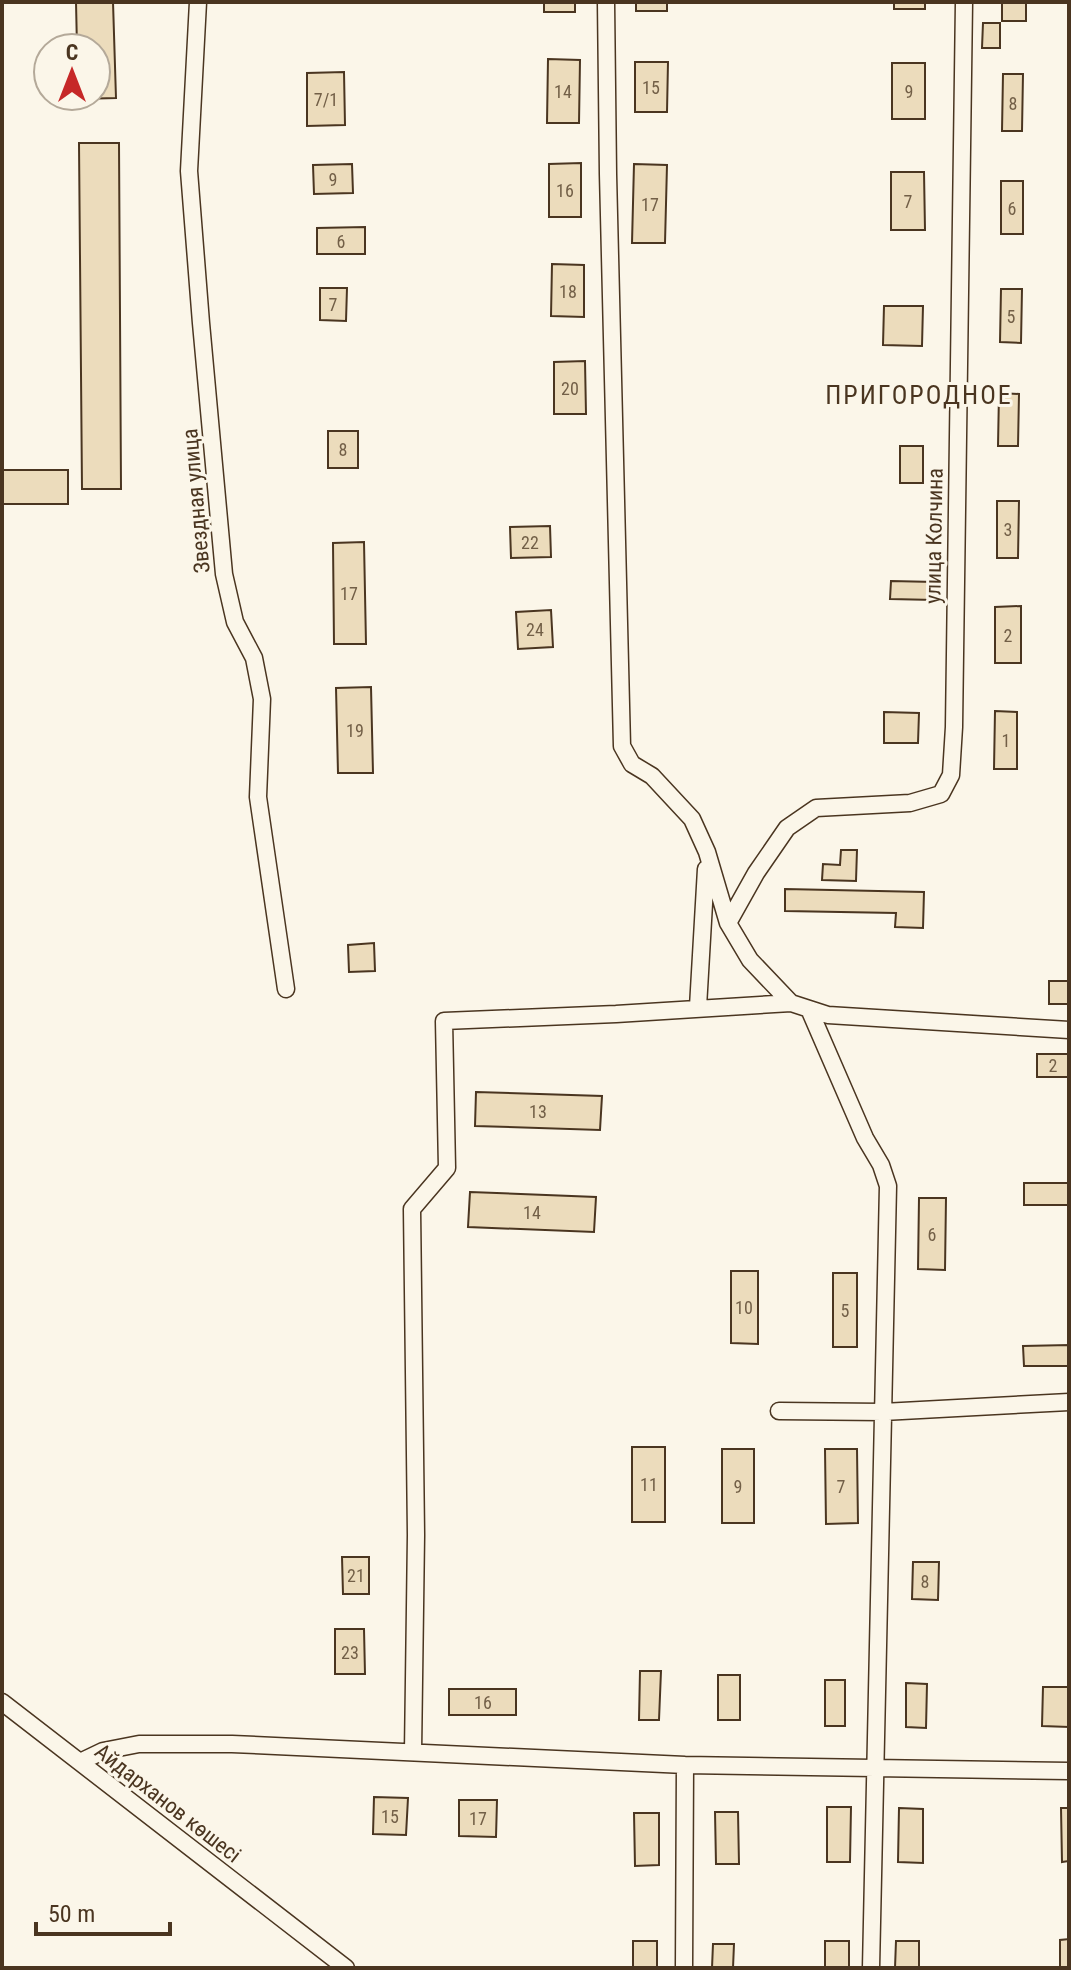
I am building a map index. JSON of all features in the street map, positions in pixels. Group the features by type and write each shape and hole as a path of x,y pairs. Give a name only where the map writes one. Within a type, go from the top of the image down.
{"street":[{"path":"606,2 622,746 632,764 652,776 692,819 707,852 728,923 750,960 791,1003"},
{"name":"улица Колчина","path":"728,923 756,873 787,828 816,808 910,803 941,794 951,775 964,2"},
{"name":"Звездная улица","path":"196,3 189,171 201,323 224,574 235,622 254,658 262,699 258,797 286,989"},
{"path":"698,1007 707,852"},
{"path":"413,1752 416,1535 412,1209 447,1168 444,1021 791,1003 828,1015 1069,1030"},
{"path":"809,1009 888,1186 871,1968"},
{"path":"779,1411 883,1412 1069,1402"},
{"name":"Айдарханов көшесі","path":"2,1702 346,1968"},
{"path":"80,1762 103,1751 139,1744 232,1744 685,1765 1069,1771"},
{"path":"684,1968 685,1765"}],"building":[{"path":"76,2 113,2 116,98 112,98 112,32 77,32"},
{"path":"544,2 575,2 575,12 544,12"},
{"path":"636,2 667,2 667,11 636,11"},
{"path":"894,2 925,2 925,9 894,9"},
{"path":"1002,2 1026,2 1026,21 1002,21"},
{"path":"983,23 1000,23 1000,48 982,48"},
{"path":"548,59 580,60 579,123 547,123"},
{"path":"635,62 668,62 667,112 635,112"},
{"path":"892,63 925,63 925,119 892,119"},
{"path":"344,72 345,125 307,126 307,73"},
{"path":"1003,74 1023,74 1022,131 1002,131"},
{"path":"79,143 119,143 121,489 82,489"},
{"path":"581,163 581,217 549,217 549,164"},
{"path":"352,164 353,193 314,194 313,165"},
{"path":"634,164 667,165 665,243 632,243"},
{"path":"891,172 924,172 925,230 891,230"},
{"path":"1001,181 1023,181 1023,234 1001,234"},
{"path":"365,227 365,254 317,254 317,228"},
{"path":"552,264 584,265 584,317 551,316"},
{"path":"320,288 347,288 346,321 320,320"},
{"path":"1001,289 1022,289 1021,343 1000,342"},
{"path":"884,306 923,306 922,346 883,345"},
{"path":"585,361 586,414 554,414 554,362"},
{"path":"999,393 1019,394 1018,446 998,446"},
{"path":"328,431 358,431 358,468 328,468"},
{"path":"900,446 923,446 923,483 900,483"},
{"path":"2,470 68,470 68,504 2,504"},
{"path":"997,501 1019,501 1018,558 997,558"},
{"path":"550,526 551,557 511,558 510,527"},
{"path":"364,542 366,644 334,644 333,543"},
{"path":"891,581 935,582 935,600 890,599"},
{"path":"1021,606 1021,663 995,663 995,607"},
{"path":"551,610 553,647 518,649 516,612"},
{"path":"371,687 373,773 338,773 336,688"},
{"path":"995,711 1017,712 1017,769 994,769"},
{"path":"884,712 919,713 918,743 884,743"},
{"path":"841,850 857,850 856,881 822,880 823,864 840,865"},
{"path":"785,889 924,892 923,928 895,927 896,913 785,911"},
{"path":"374,943 375,971 349,972 348,945"},
{"path":"1049,981 1069,981 1069,1004 1049,1004"},
{"path":"1037,1054 1069,1054 1069,1077 1037,1077"},
{"path":"476,1092 602,1096 600,1130 475,1126"},
{"path":"1024,1183 1069,1183 1069,1205 1024,1205"},
{"path":"470,1192 596,1197 594,1232 468,1227"},
{"path":"919,1198 946,1198 945,1270 918,1269"},
{"path":"731,1271 758,1271 758,1344 731,1343"},
{"path":"833,1273 857,1273 857,1347 833,1347"},
{"path":"1069,1345 1069,1366 1024,1366 1023,1346"},
{"path":"632,1447 665,1447 665,1522 632,1522"},
{"path":"722,1449 754,1449 754,1523 722,1523"},
{"path":"825,1449 857,1449 858,1523 826,1524"},
{"path":"342,1557 369,1557 369,1594 343,1594"},
{"path":"913,1562 939,1562 938,1600 912,1599"},
{"path":"335,1629 364,1629 365,1674 335,1674"},
{"path":"640,1671 661,1671 659,1720 639,1720"},
{"path":"718,1675 740,1675 740,1720 718,1720"},
{"path":"825,1680 845,1680 845,1726 825,1726"},
{"path":"906,1683 927,1684 926,1728 906,1727"},
{"path":"1043,1687 1069,1687 1069,1727 1042,1726"},
{"path":"449,1689 516,1689 516,1715 449,1715"},
{"path":"374,1797 408,1798 406,1835 373,1834"},
{"path":"459,1800 497,1800 496,1837 459,1836"},
{"path":"827,1807 851,1807 850,1862 827,1862"},
{"path":"899,1808 923,1809 923,1863 898,1862"},
{"path":"1061,1808 1069,1808 1069,1861 1062,1862"},
{"path":"715,1812 738,1812 739,1864 716,1864"},
{"path":"634,1813 659,1813 659,1865 635,1866"},
{"path":"1069,1939 1069,1968 1060,1968 1060,1940"},
{"path":"633,1941 657,1941 657,1968 633,1968"},
{"path":"825,1941 849,1941 849,1968 825,1968"},
{"path":"896,1941 919,1941 919,1968 895,1968"},
{"path":"713,1944 734,1944 733,1968 712,1968"}],"district":[{"name":"ПРИГОРОДНОЕ","path":"919,395"}]}
